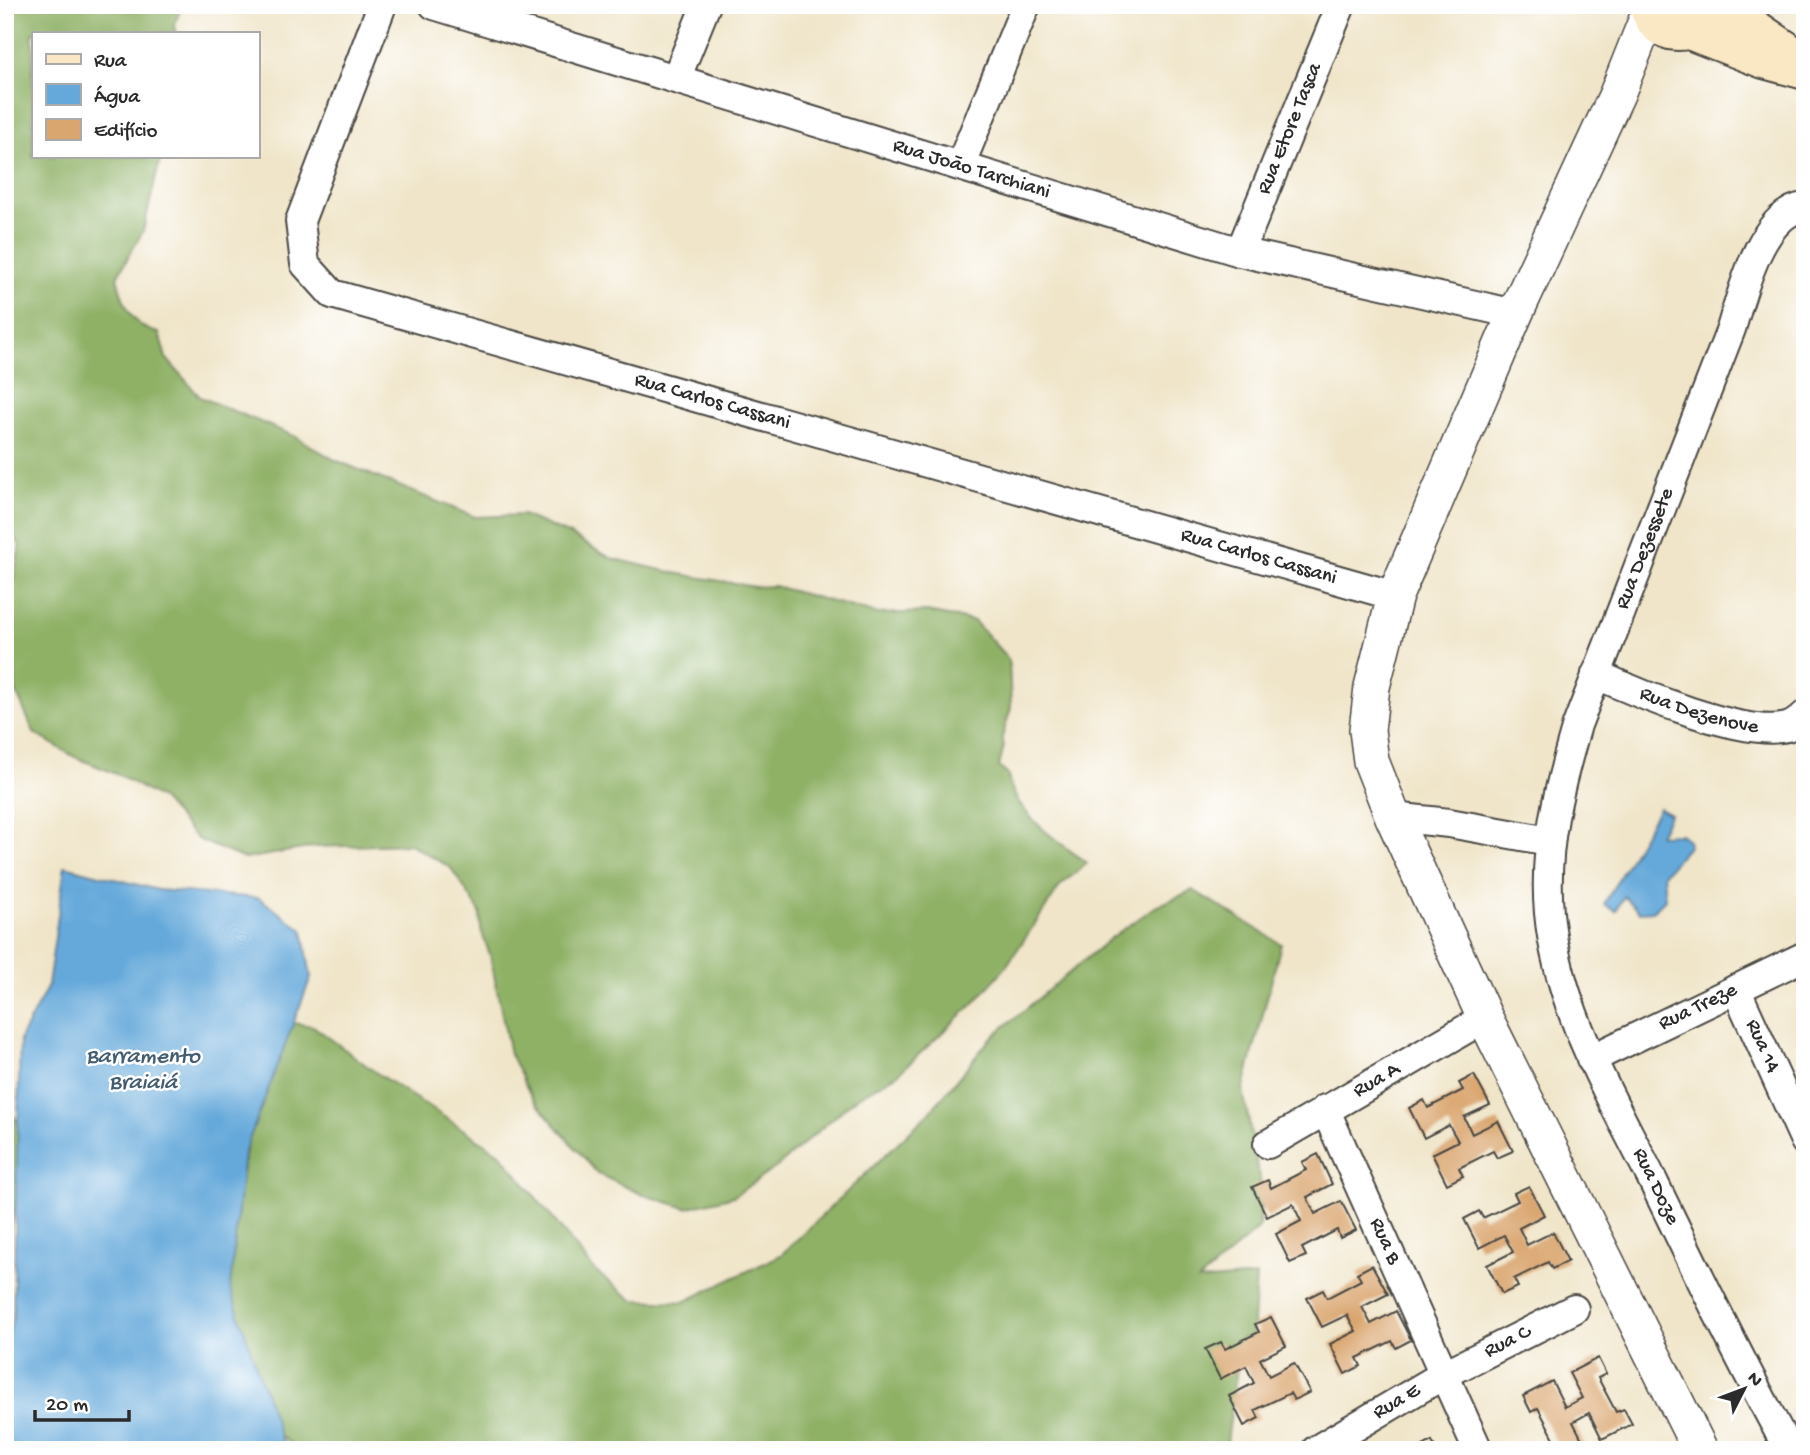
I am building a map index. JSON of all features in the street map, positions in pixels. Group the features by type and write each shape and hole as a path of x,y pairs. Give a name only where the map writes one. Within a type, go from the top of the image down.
{"main road":[{"path":"1683,15 1805,63"},
{"path":"1683,15 1754,55 1805,70"}],"street":[{"name":"Rua Carlos Cassani","path":"382,5 300,221 305,264 332,294 1395,596"},
{"name":"Rua João Tarchiani","path":"434,5 1240,252 1515,314"},
{"path":"676,79 706,5"},
{"path":"960,166 1026,5"},
{"name":"Rua Etore Tasca","path":"1240,252 1341,5"},
{"path":"1683,15 1617,94 1515,314 1395,596 1372,687 1367,730 1371,761 1393,817 1485,1018 1700,1450"},
{"name":"Rua Dezessete","path":"1549,914 1549,841 1560,784 1596,674 1672,485 1756,256 1772,227 1787,212 1804,207"},
{"name":"Rua Dezenove","path":"1596,674 1628,689 1680,707 1752,726 1788,727 1805,715"},
{"path":"1393,817 1449,823 1549,841"},
{"name":"Rua Doze","path":"1549,914 1566,992 1591,1059 1789,1450"},
{"name":"Rua Treze","path":"1591,1059 1805,956"},
{"name":"Rua 14","path":"1736,989 1805,1141"},
{"name":"Rua A","path":"1268,1144 1485,1018"},
{"name":"Rua B","path":"1325,1109 1478,1450"},
{"name":"Rua C","path":"1443,1375 1574,1309"},
{"name":"Rua E","path":"1316,1450 1443,1375"}],"green space":[{"path":"5,5 182,5 174,26 176,32 32,32 32,158 161,158 143,231 117,277 122,296 135,320 141,326 159,333 166,358 200,397 294,436 335,460 475,517 523,515 570,535 611,558 674,573 755,587 774,586 878,614 927,612 974,621 1009,660 1011,708 1002,737 1004,746 999,767 1008,775 1012,789 1028,814 1051,836 1087,863 1061,885 1005,968 973,1004 898,1074 856,1098 778,1166 734,1196 686,1208 641,1194 598,1174 532,1098 510,1054 490,955 481,930 480,912 451,868 410,844 314,847 244,859 197,839 162,800 121,776 75,757 34,733 15,689 11,592 20,545 5,523"},
{"path":"1193,890 1281,944 1243,1091 1262,1190 1259,1228 1198,1281 1256,1276 1252,1338 1241,1338 1226,1450 300,1450 252,1416 234,1397 228,1252 262,1063 286,1022 313,1026 378,1074 501,1154 595,1271 633,1300 684,1302 781,1255 930,1112 991,1038 1111,938 1155,907"},
{"path":"5,1103 27,1137 5,1261"}],"water":[{"path":"1659,808 1670,814 1659,835 1680,834 1688,840 1689,846 1663,874 1665,899 1653,911 1639,912 1624,896 1616,911 1604,904"},
{"name":"Barramento Braiaiá","path":"65,866 158,890 259,898 303,930 311,977 244,1153 230,1288 281,1439 292,1450 5,1450 5,1347 13,1318 20,1039 48,986"}],"building":[{"path":"1474,1075 1490,1105 1464,1117 1472,1134 1498,1121 1513,1151 1497,1158 1493,1151 1459,1168 1463,1176 1447,1184 1432,1154 1458,1141 1449,1125 1424,1138 1409,1108 1424,1100 1428,1108 1463,1090 1459,1083"},
{"path":"1318,1154 1332,1184 1307,1197 1315,1214 1341,1201 1356,1230 1340,1238 1337,1230 1302,1248 1306,1256 1290,1263 1276,1234 1301,1221 1293,1204 1267,1217 1252,1187 1268,1180 1271,1188 1306,1170 1302,1162"},
{"path":"1529,1186 1544,1215 1519,1228 1527,1245 1553,1232 1568,1261 1552,1269 1548,1262 1514,1279 1518,1287 1502,1294 1487,1265 1513,1252 1504,1235 1479,1248 1464,1219 1479,1211 1483,1218 1518,1201 1514,1193"},
{"path":"1372,1265 1388,1294 1362,1307 1371,1324 1396,1311 1411,1340 1396,1348 1392,1341 1357,1358 1361,1366 1345,1374 1330,1344 1356,1331 1347,1315 1322,1327 1307,1298 1323,1290 1327,1298 1361,1280 1357,1273"},
{"path":"1271,1317 1286,1346 1260,1359 1269,1376 1294,1363 1310,1392 1294,1400 1290,1393 1255,1410 1259,1418 1244,1426 1229,1396 1254,1383 1246,1366 1220,1379 1205,1349 1221,1342 1225,1349 1259,1332 1255,1324"},
{"path":"1598,1358 1606,1374 1598,1378 1616,1412 1624,1409 1632,1424 1602,1439 1589,1413 1573,1422 1586,1447 1550,1450 1548,1446 1556,1442 1538,1408 1531,1412 1523,1396 1552,1381 1565,1407 1582,1398 1569,1373"},
{"path":"1432,1441 1436,1450 1416,1450"}]}
